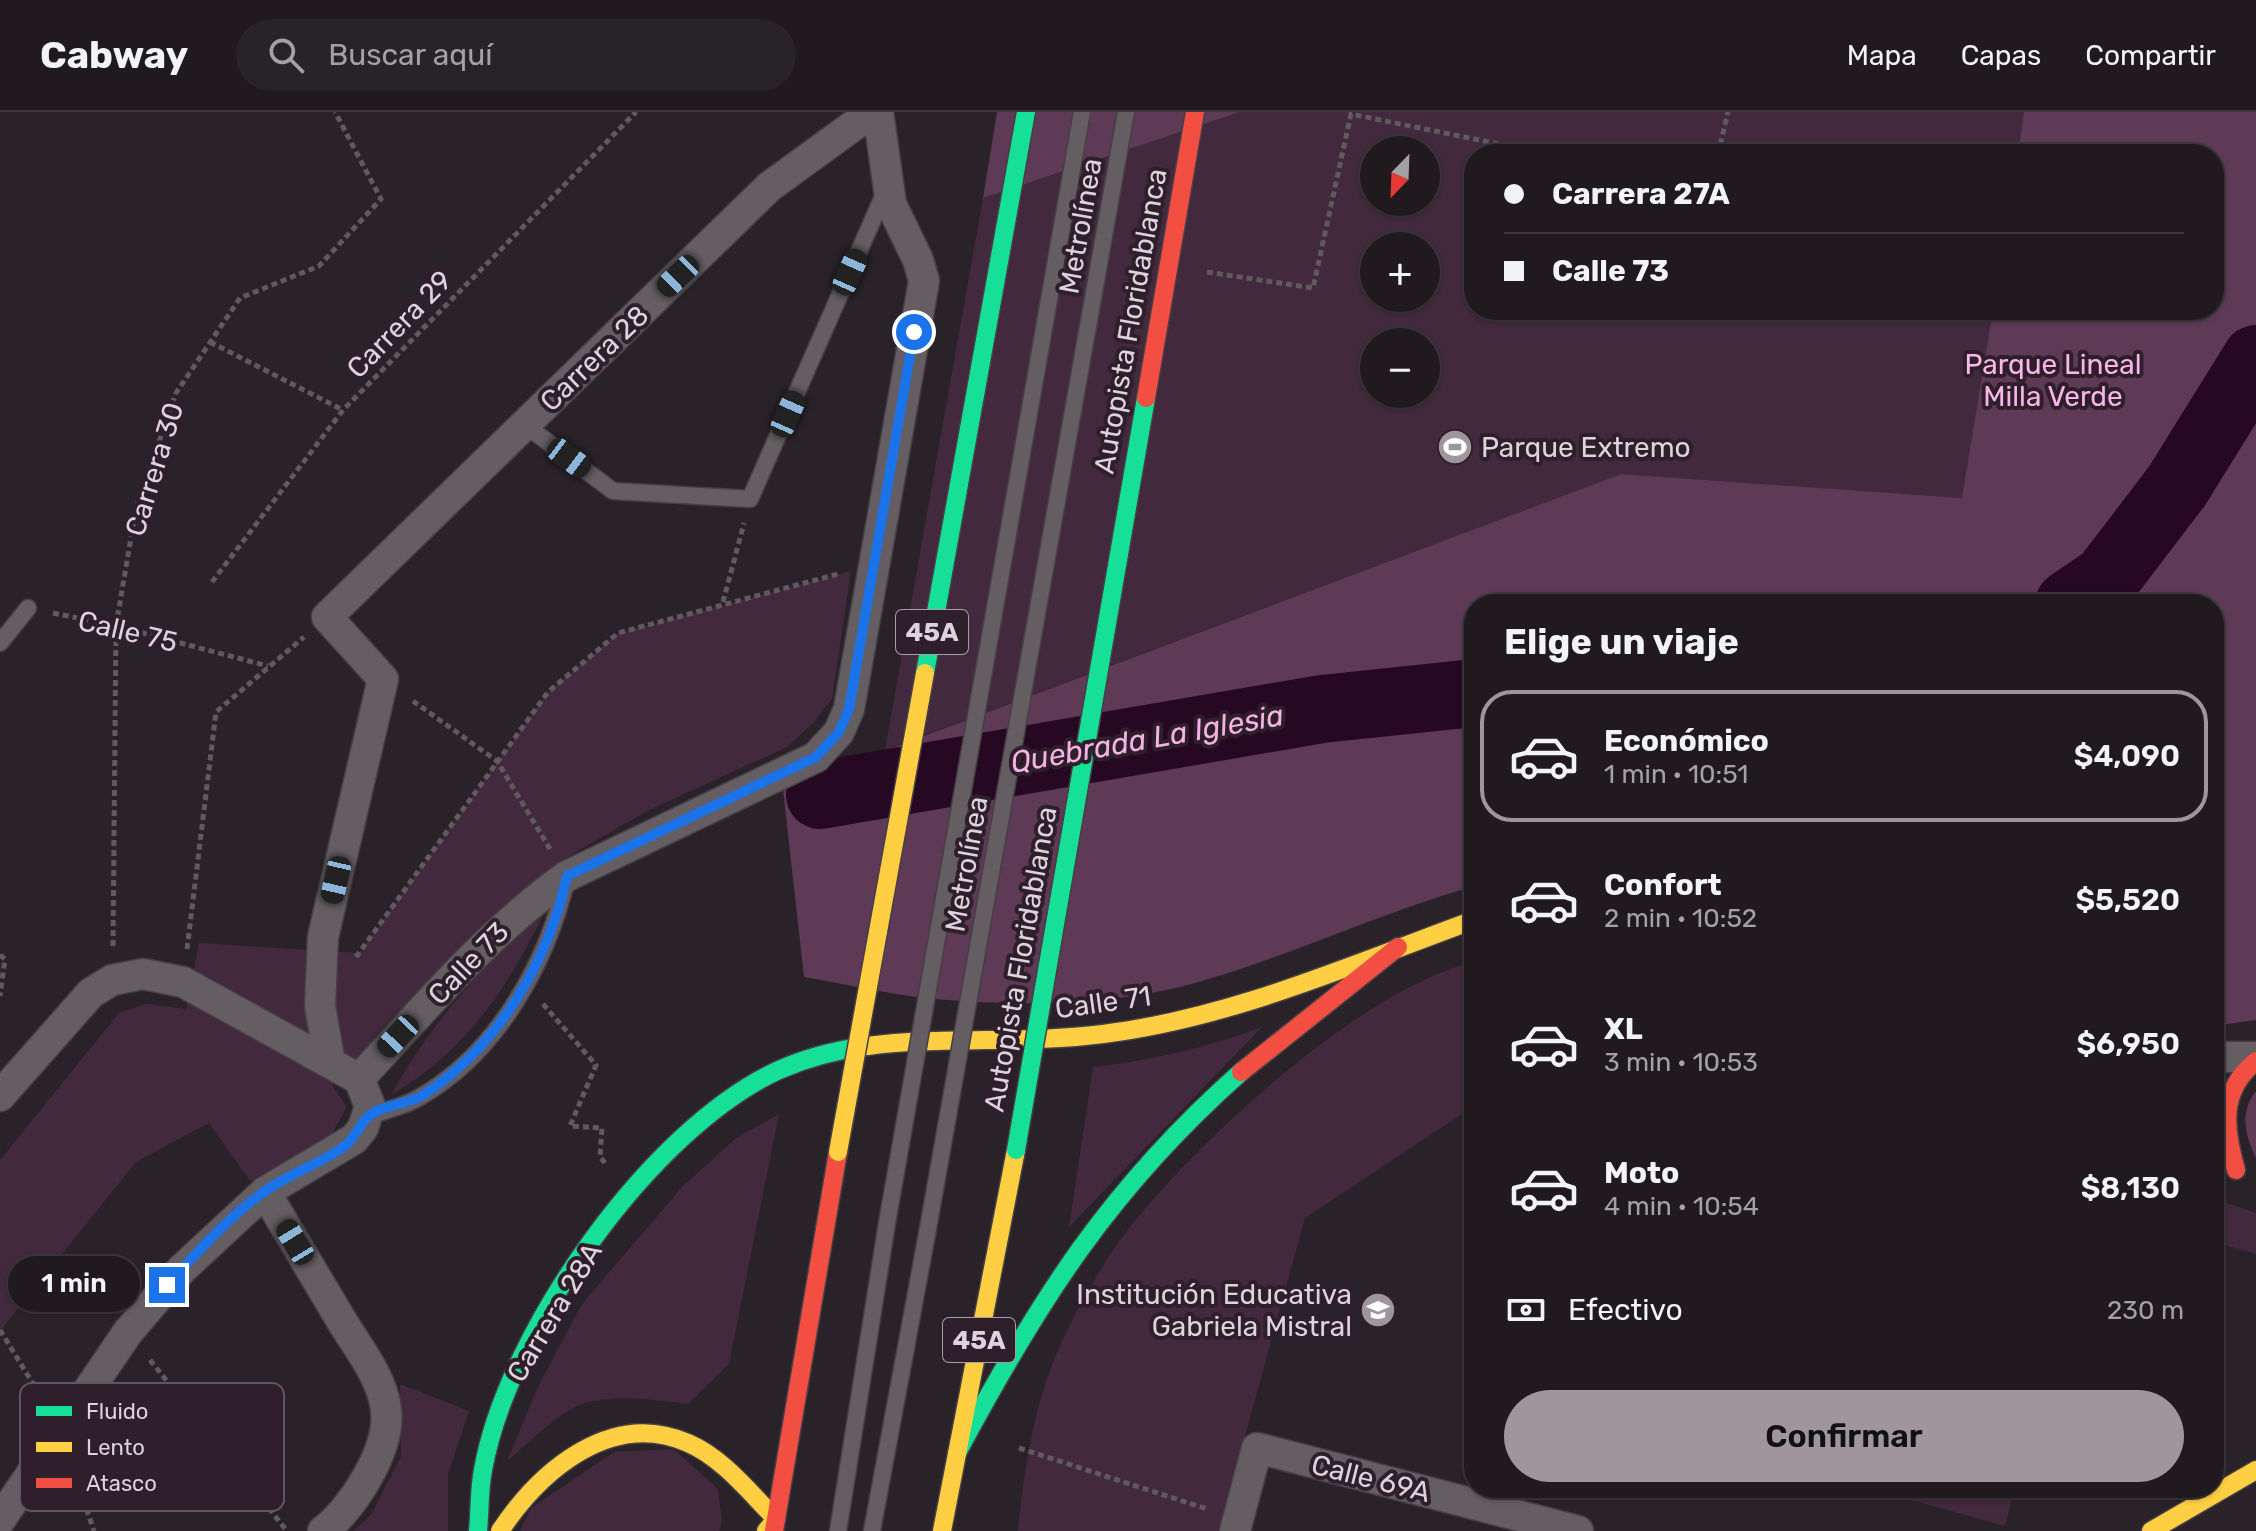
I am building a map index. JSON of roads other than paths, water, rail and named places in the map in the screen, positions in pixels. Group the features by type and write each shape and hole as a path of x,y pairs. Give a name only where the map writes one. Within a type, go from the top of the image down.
{"main road":[{"name":"45A","path":"772,1527 1026,112"},
{"name":"Autopista Floridablanca","path":"942,1531 1016,1150 1195,112"},
{"name":"Calle 71","path":"697,1125 753,1084 825,1053 884,1044 1049,1039 1132,1028 1232,1006 1464,924"},
{"path":"957,1453 1047,1292 1110,1205 1171,1138 1235,1075 1398,947"},
{"path":"2236,1170 2225,1130 2227,1101 2235,1079 2256,1059"},
{"name":"Carrera 28A","path":"478,1531 481,1464 516,1368 584,1255 632,1190 697,1125"},
{"path":"2224,1166 2256,1177"},
{"path":"500,1531 546,1473 596,1443 638,1434 676,1439 695,1447 772,1527"},
{"path":"2224,1489 2256,1470"},
{"path":"2151,1531 2208,1498"}],"street":[{"path":"875,112 887,187"},
{"name":"Carrera 28","path":"330,1063 320,1006 323,937 383,679 327,617 769,187 875,112"},
{"name":"Calle 73","path":"359,1079 498,930 567,876 816,757 839,732 849,709 924,281 918,260 898,222 887,187"},
{"path":"0,1096 76,1009 112,980 143,974 183,982 359,1079 370,1106 368,1116 354,1139 342,1149 265,1192 182,1269 128,1332 93,1383"},
{"path":"2224,1057 2256,1059"},
{"path":"265,1192 371,1369 386,1409 386,1433 368,1475 323,1531"},
{"name":"Calle 69A","path":"1236,1525 1257,1448 1578,1531"},
{"path":"0,1520 20,1491"}],"lane":[{"name":"Metrolínea","path":"838,1531 887,1223 1082,112"},
{"name":"Metrolínea","path":"872,1531 1126,112"},
{"path":"525,425 613,491 750,499 887,187"},
{"path":"0,643 28,608"},
{"path":"368,1116 418,1099 454,1074 493,1032 526,984 557,918 567,876"}],"waterway":[{"name":"Quebrada La Iglesia","path":"2084,594 2106,579 2177,486 2256,359"},
{"name":"Quebrada La Iglesia","path":"820,795 1322,709 1464,694"}],"place":[{"name":"Parque Extremo","path":"1455,447"},
{"name":"Institución Educativa Gabriela Mistral","path":"1378,1310"}],"park label":[{"name":"Parque Lineal Milla Verde","path":"2053,380"}]}
